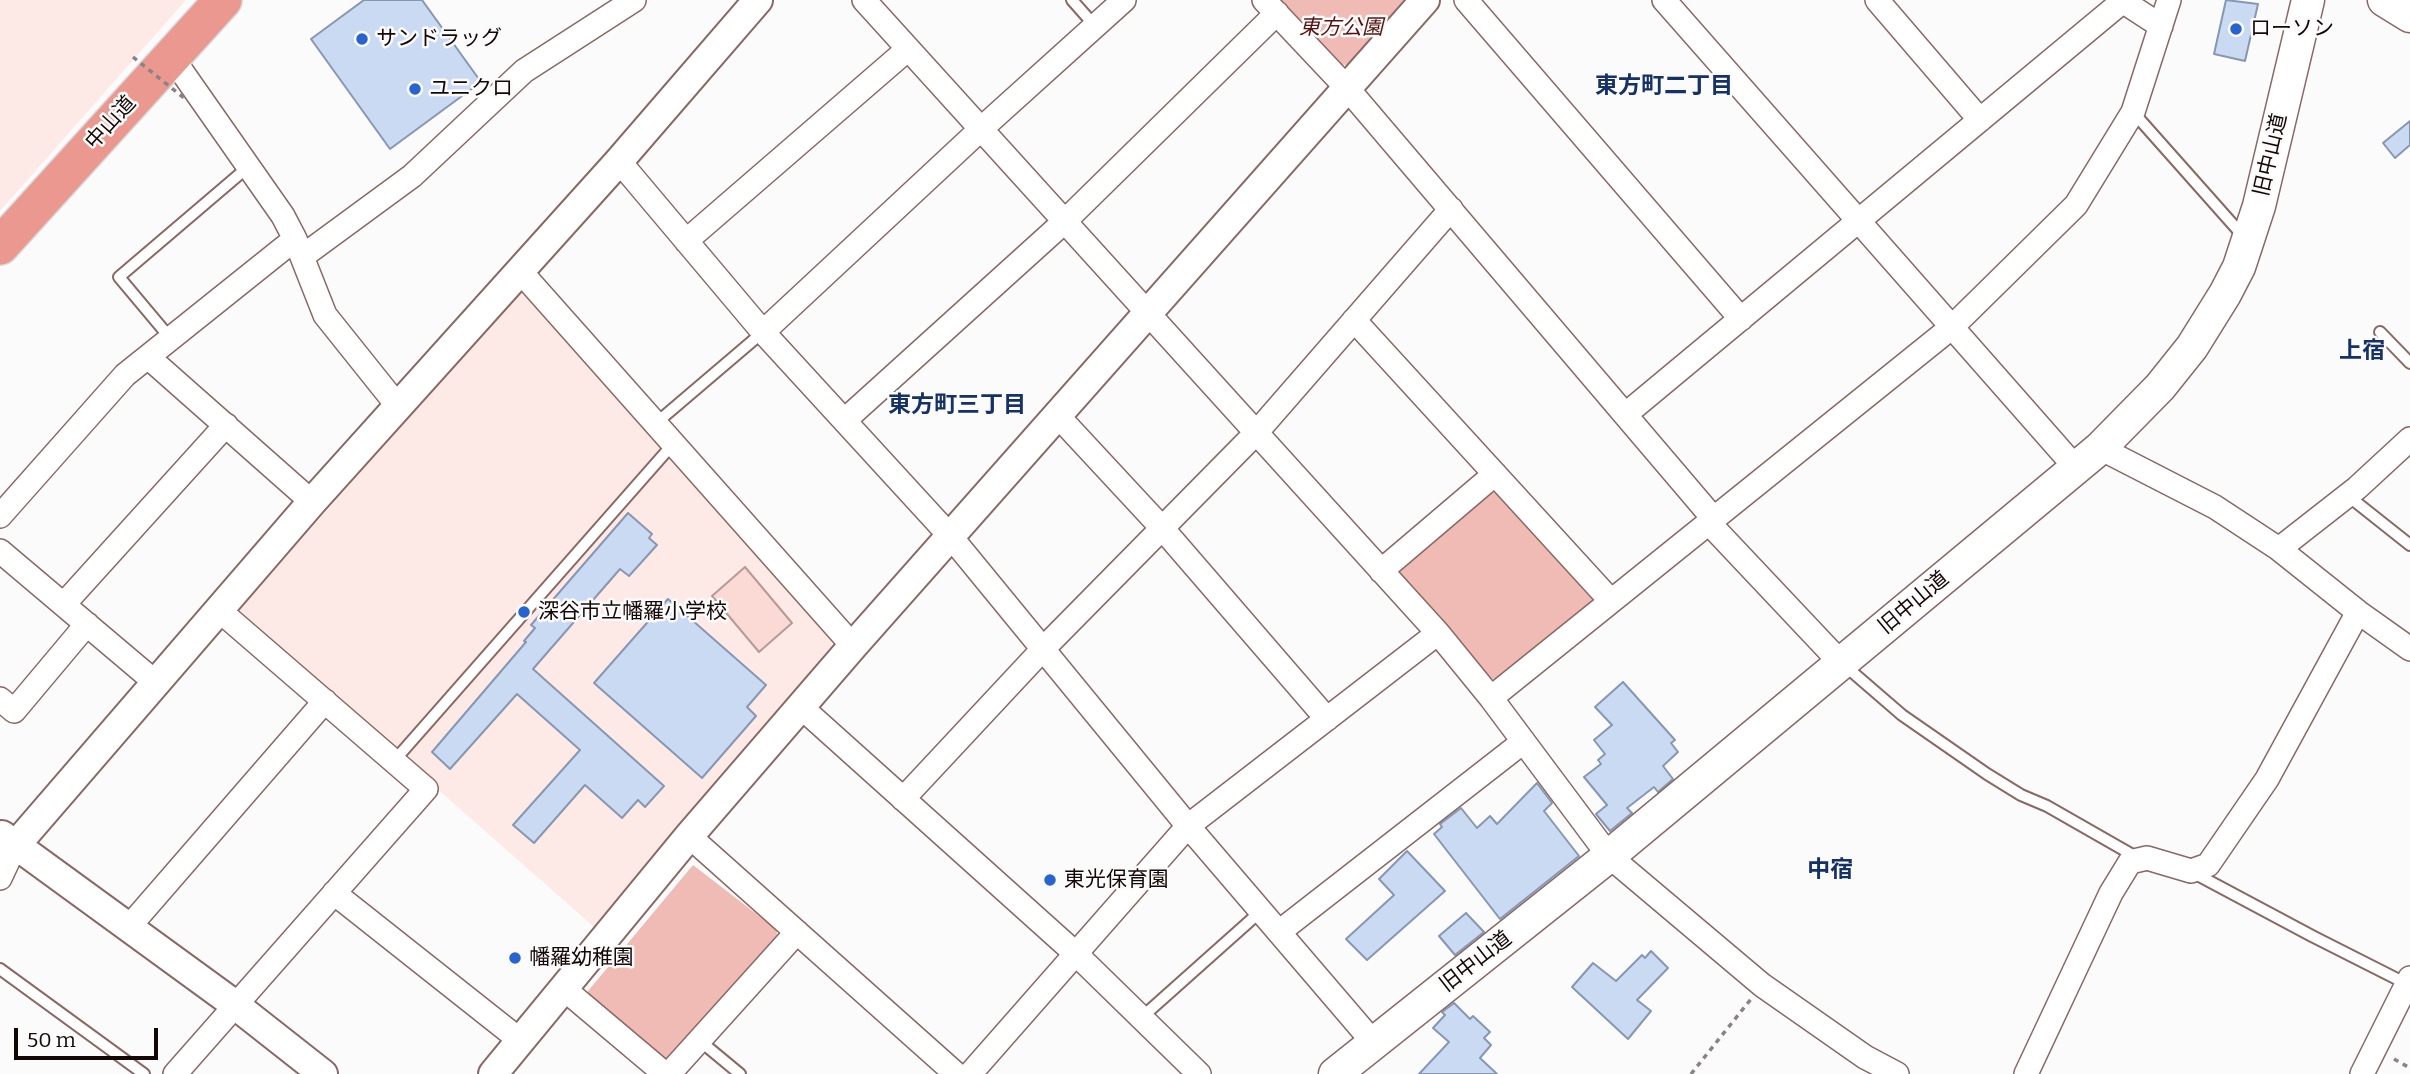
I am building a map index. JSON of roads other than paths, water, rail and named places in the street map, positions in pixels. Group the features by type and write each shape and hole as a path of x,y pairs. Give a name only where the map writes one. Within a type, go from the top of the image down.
{"highway":[{"name":"中山道","path":"0,246 214,5"}],"main road":[{"name":"旧中山道","path":"1335,1074 1609,856 2076,468 2100,448 2160,387 2192,347 2225,294 2248,242 2308,0"},
{"path":"2384,0 2410,16"}],"street":[{"path":"0,516 125,375 299,248 412,176 524,71 634,0"},
{"path":"0,878 8,840 220,611 397,405 619,161 758,0"},
{"path":"864,0 1438,633 1491,698 1609,856 1762,985 1865,1057 1897,1074"},
{"path":"763,332 1124,0"},
{"path":"493,1074 689,836 853,646 1425,0"},
{"path":"1466,0 1741,319"},
{"path":"1664,0 2076,468"},
{"path":"1877,0 1980,120"},
{"path":"1491,698 1952,327 2076,205 2133,112 2169,0"},
{"path":"1626,414 2122,1 2161,26"},
{"path":"845,420 1064,222 1270,7 1348,88 1626,414 1710,520 1841,663"},
{"path":"686,241 908,49"},
{"path":"171,56 283,216 299,248 325,315 397,405"},
{"path":"619,161 763,332 951,537 1188,826 1373,1042"},
{"path":"903,799 1042,649 1256,433 1451,209"},
{"path":"520,271 853,646"},
{"path":"1354,320 1611,601"},
{"path":"148,357 312,502"},
{"path":"1058,416 1162,528 1327,719"},
{"path":"64,604 226,425"},
{"path":"2279,549 2347,495 2410,439"},
{"path":"2100,448 2215,507 2279,549 2358,612 2410,649"},
{"path":"1381,571 1495,474"},
{"path":"0,551 155,682"},
{"path":"175,1074 426,789 220,611"},
{"path":"2026,1074 2111,893 2130,862 2147,858 2191,871 2208,865 2267,779 2358,612"},
{"path":"0,699 14,710 87,624"},
{"path":"970,1074 1188,826 1438,633"},
{"path":"128,928 325,701"},
{"path":"802,708 1075,953 1199,1074"},
{"path":"1279,932 1523,742"},
{"path":"689,836 956,1074"},
{"path":"8,840 234,1004 323,1074"},
{"path":"334,893 521,1041"},
{"path":"563,988 667,1074 797,932"},
{"path":"2362,1074 2408,981"}],"lane":[{"path":"1072,0 1095,26"},
{"path":"2133,112 2248,242"},
{"path":"171,339 119,277 248,167"},
{"path":"655,425 763,332"},
{"path":"2380,332 2410,363"},
{"path":"394,761 673,444"},
{"path":"2347,495 2410,545"},
{"path":"1841,663 1902,715 1987,775 2141,859"},
{"path":"2191,871 2312,936 2408,981"},
{"path":"1141,1018 1261,911"},
{"path":"0,969 144,1074"},
{"path":"699,1040 740,1074"}],"place":[{"name":"ローソン","path":"2236,29"},
{"name":"サンドラッグ","path":"362,39"},
{"name":"ユニクロ","path":"415,89"},
{"name":"深谷市立幡羅小学校","path":"524,612"},
{"name":"東光保育園","path":"1050,880"},
{"name":"幡羅幼稚園","path":"515,958"}],"district":[{"name":"東方町二丁目","path":"1664,87"},
{"name":"上宿","path":"2362,352"},
{"name":"東方町三丁目","path":"957,406"},
{"name":"中宿","path":"1830,871"}],"park label":[{"name":"東方公園","path":"1341,28"}]}
